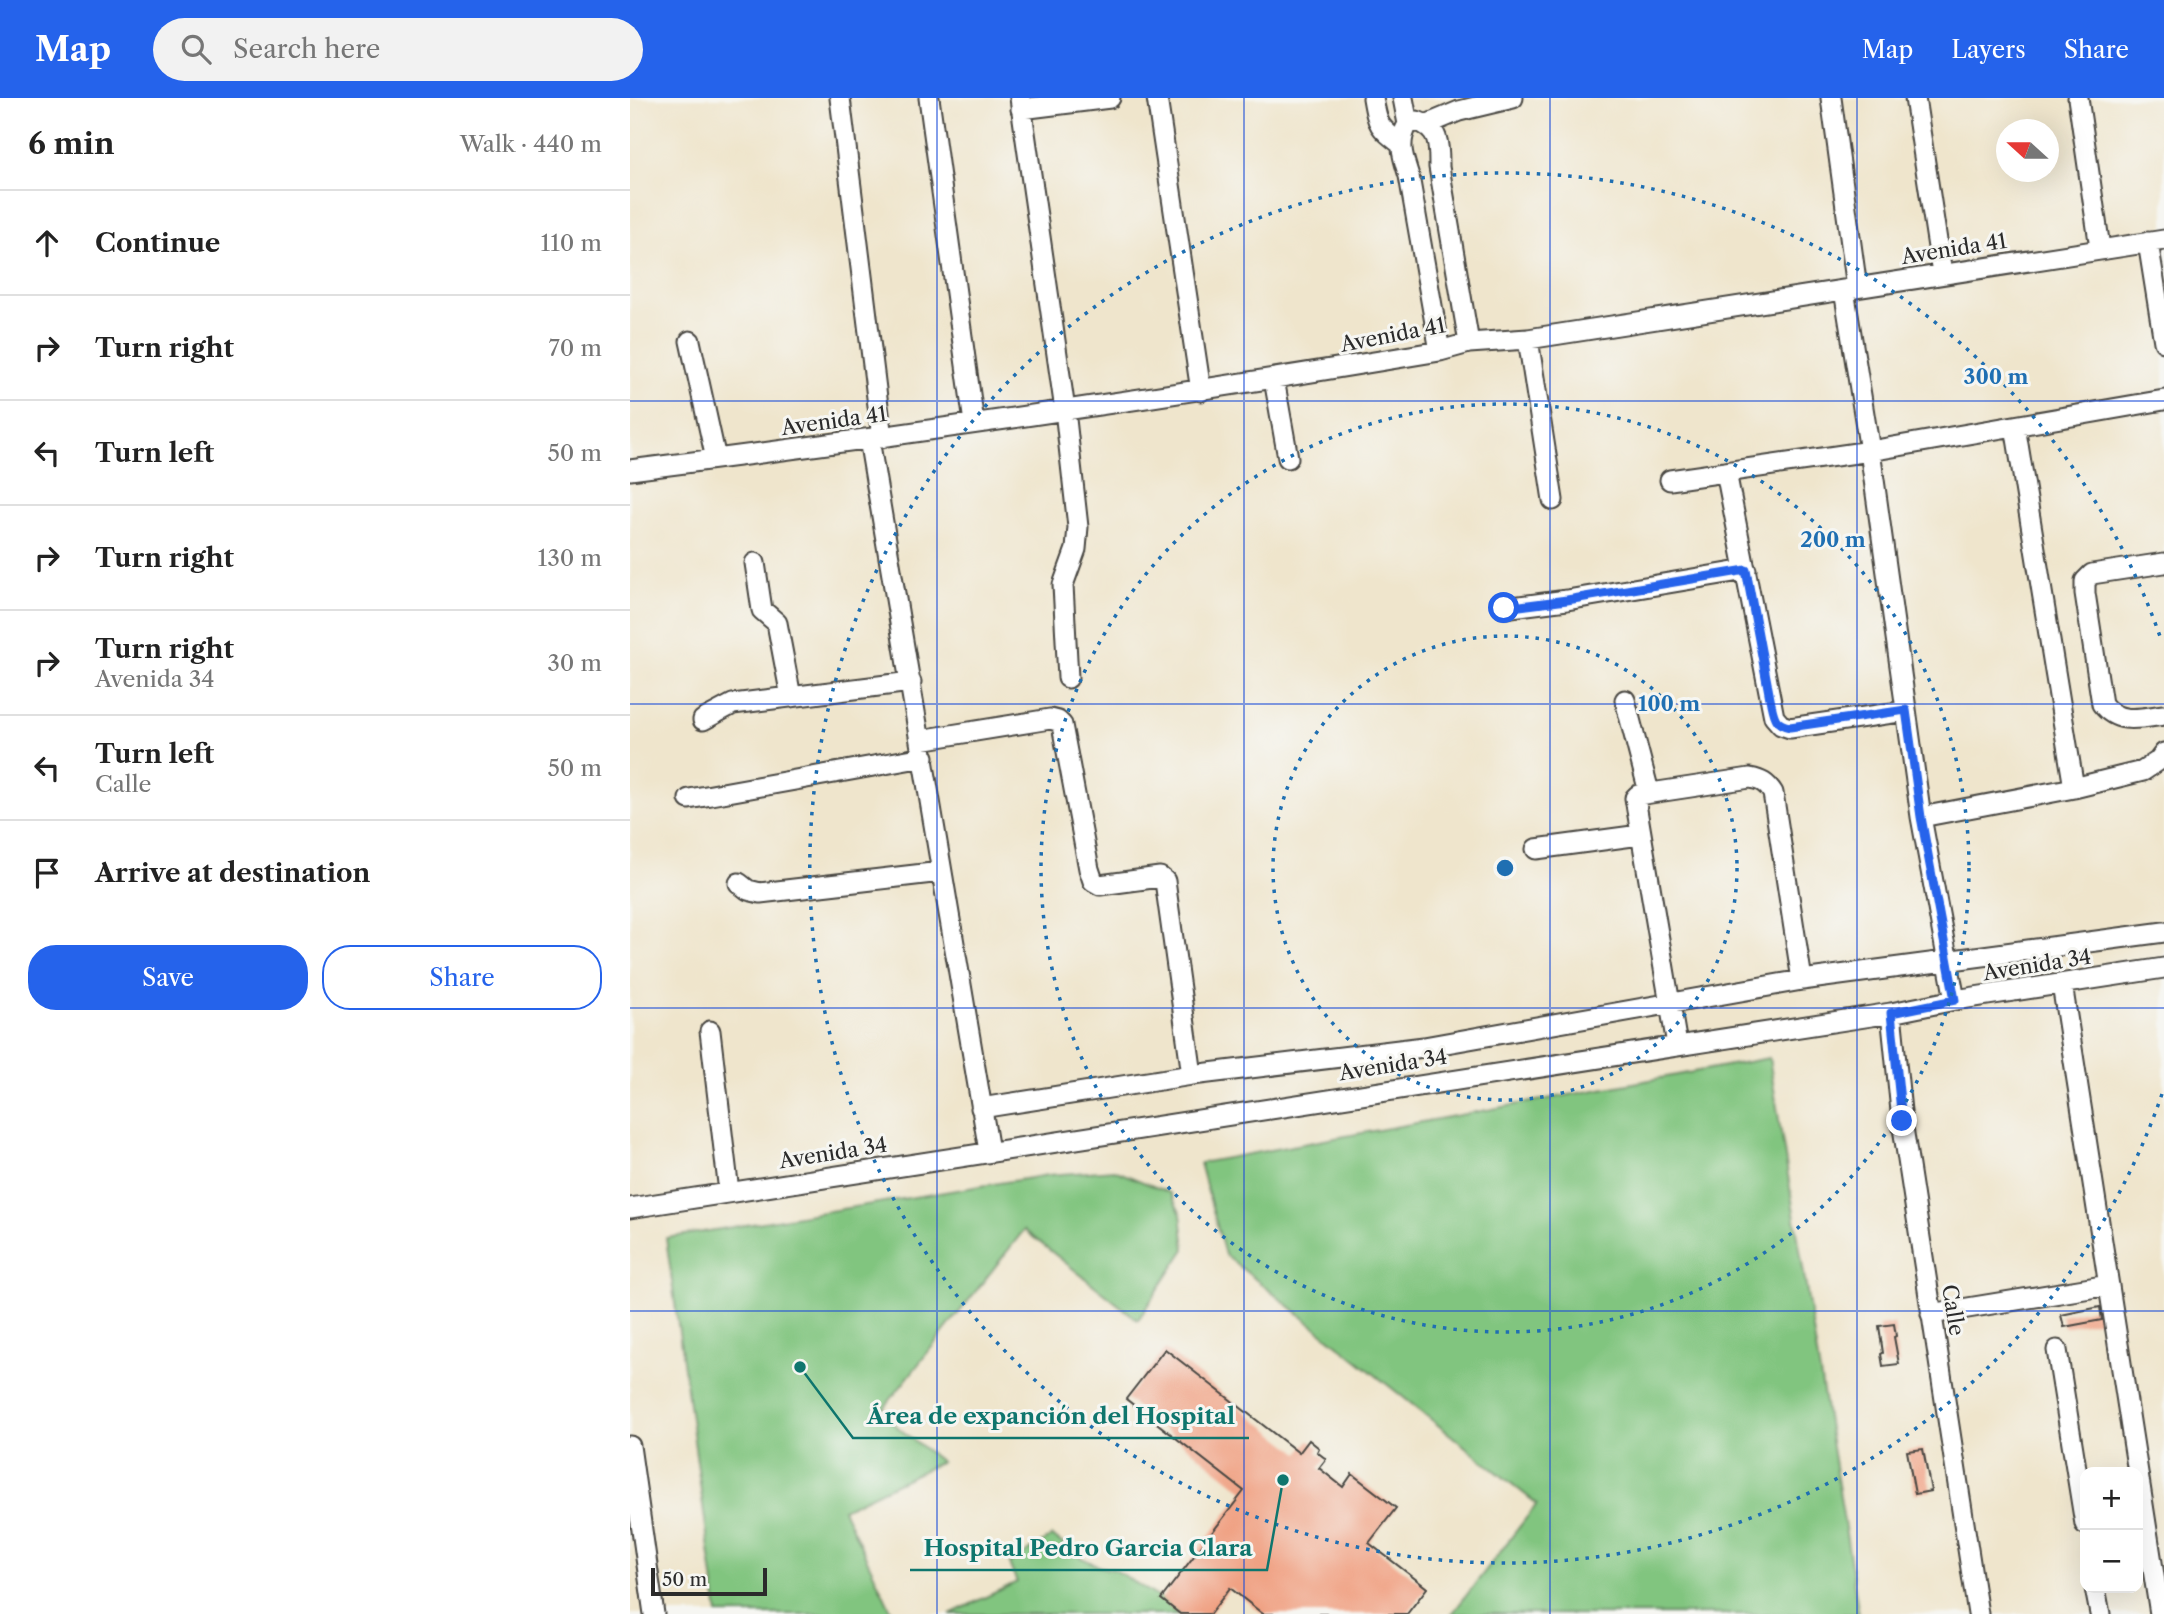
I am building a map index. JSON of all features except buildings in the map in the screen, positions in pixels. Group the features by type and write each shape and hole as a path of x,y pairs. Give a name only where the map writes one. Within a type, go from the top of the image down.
{"street":[{"path":"840,98 875,439 941,872 989,1151"},
{"path":"929,98 974,423"},
{"path":"1068,678 1063,585 1076,549 1078,527 1065,410 1021,103 1110,98"},
{"path":"1157,98 1201,391"},
{"path":"1373,98 1377,121 1402,145"},
{"path":"1403,98 1418,124 1434,131 1439,145 1440,167 1469,343"},
{"path":"1440,351 1402,135 1418,124 1513,98"},
{"path":"1831,98 1870,451 1921,817 1955,1000"},
{"path":"1915,98 1942,273"},
{"path":"2078,98 2100,248"},
{"path":"2156,241 2164,342"},
{"name":"Avenida 41","path":"630,470 875,439 1201,391 1440,351 1469,343 1528,339 2156,241"},
{"path":"1528,339 1553,500"},
{"path":"690,341 716,459"},
{"path":"1274,379 1289,458"},
{"path":"1670,480 1870,451 2164,400"},
{"path":"2015,426 2074,788"},
{"path":"1726,472 1774,717 1781,725 1790,727 1906,710"},
{"path":"755,563 762,610 777,623 791,697"},
{"path":"2164,563 2092,574 2085,581 2102,704 2117,718 2164,715"},
{"path":"1504,608 1746,570"},
{"path":"703,720 733,704 911,682"},
{"path":"1625,699 1649,792"},
{"path":"689,799 1050,719 1058,721 1062,725 1093,881 1100,885 1160,877 1165,880 1192,1075"},
{"path":"1921,817 2074,788 2143,771 2158,761 2164,753"},
{"path":"1677,1045 1634,798 1638,795 1750,778 1765,783 1773,793 1802,981"},
{"path":"1536,849 1640,835"},
{"path":"739,883 748,890 760,893 941,872"},
{"path":"981,1108 1192,1075 1424,1047 1802,981 2164,932"},
{"name":"Avenida 34","path":"630,1208 1891,1013 1955,1000 2164,968"},
{"path":"2062,984 2160,1614"},
{"name":"Calle","path":"1891,1013 1902,1121 1978,1614"},
{"path":"710,1031 729,1192"},
{"path":"1931,1314 2109,1285"},
{"path":"2057,1350 2080,1493"},
{"path":"630,1446 637,1554 654,1614"},
{"path":"2096,1593 2100,1614"}],"green space":[{"path":"1769,1058 1859,1614 1452,1614 1537,1504 1225,1255 1200,1163"},
{"path":"1114,1170 1170,1193 1181,1214 1185,1249 1138,1320 1024,1230 880,1413 941,1462 843,1509 893,1614 718,1614 666,1238 1048,1175"},
{"path":"1052,1536 1084,1559 1100,1567 1115,1570 1180,1614 950,1614 1017,1582 1009,1564"}],"place":[{"name":"Área de expanción del Hospital","path":"800,1367"},
{"name":"Hospital Pedro Garcia Clara","path":"1283,1480"}],"route":[{"path":"1504,608 1746,570 1771,704 1774,717 1781,725 1790,727 1906,710 1921,817 1955,1000 1891,1013 1902,1121"}]}
